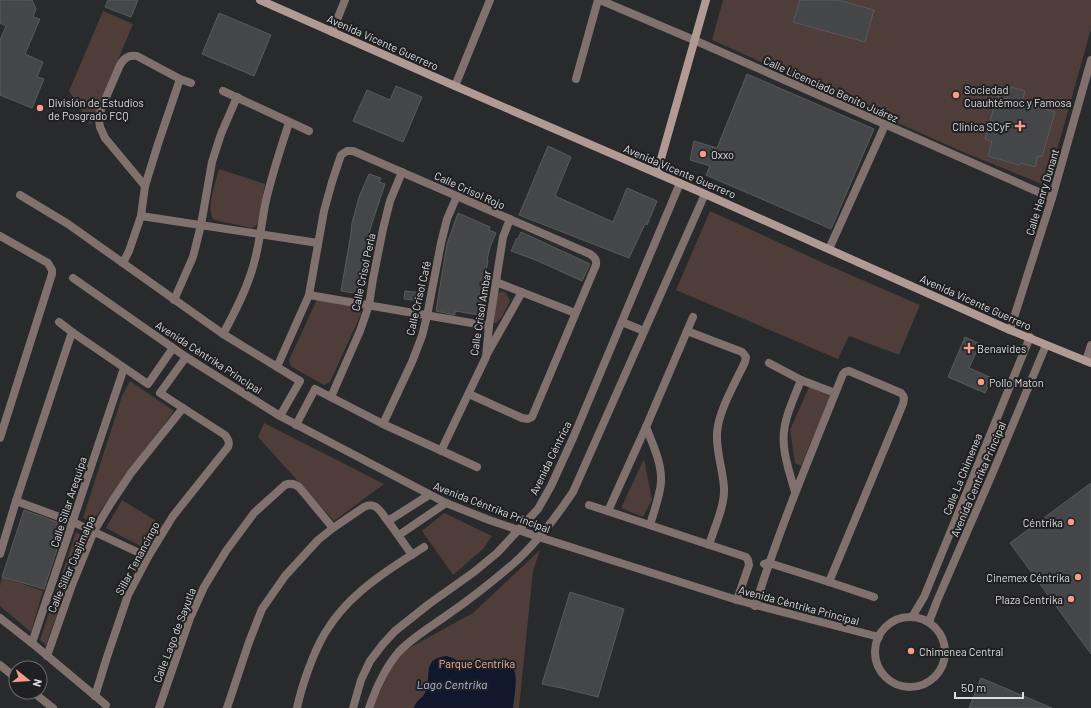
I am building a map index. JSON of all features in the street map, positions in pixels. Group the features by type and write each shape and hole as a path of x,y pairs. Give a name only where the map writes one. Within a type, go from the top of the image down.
{"main road":[{"name":"Avenida Vicente Guerrero","path":"260,0 680,183 1010,330 1089,362"},
{"path":"657,173 706,0"}],"street":[{"path":"332,32 345,0"},
{"path":"455,86 490,0"},
{"path":"576,79 599,0"},
{"name":"Calle Licenciado Benito Juárez","path":"599,0 694,40 1052,198"},
{"path":"145,186 105,138 100,127 99,120 101,109 120,65 124,59 132,56 143,59 180,79 192,83"},
{"name":"Calle Henry Dunant","path":"1010,330 1052,198 1091,60"},
{"path":"123,263 141,216 145,186 180,79"},
{"path":"223,91 308,131"},
{"path":"174,300 193,257 201,225 212,162 221,134 237,98"},
{"path":"223,334 252,272 257,254 269,188 276,161 289,123"},
{"path":"829,249 885,125"},
{"name":"Calle Crisol Rojo","path":"318,243 324,211 341,154 347,151 353,151 590,254 596,259 596,262 575,313"},
{"name":"Calle Crisol Perla","path":"331,397 360,331 369,305 390,200 402,172"},
{"name":"Avenida Céntrica","path":"353,708 361,680 370,661 395,631 491,558 538,509 551,486 573,438 680,183"},
{"path":"370,708 375,691 385,670 397,653 514,563 556,517 573,492 705,194"},
{"path":"20,195 68,224 223,334 300,381 280,416"},
{"name":"Calle Crisol Café","path":"383,424 412,362 422,336 445,225 457,196"},
{"path":"141,216 318,243 309,295 277,367"},
{"name":"Calle Crisol Ambar","path":"441,451 486,357 489,326 503,237 510,220"},
{"path":"0,236 48,263 52,270 51,279 0,438"},
{"name":"Avenida Céntrika Principal","path":"73,278 186,357 280,416 446,503 539,537 753,605 879,637"},
{"path":"469,394 522,418 528,419 532,417 575,313 496,282"},
{"path":"486,357 522,292"},
{"path":"309,295 489,326"},
{"path":"608,512 693,317"},
{"path":"59,322 148,384 174,348"},
{"path":"622,322 644,331"},
{"path":"687,331 742,352 746,357 719,422 717,433 718,449 723,474 724,490 722,506 709,544"},
{"path":"0,554 16,500 72,332"},
{"name":"Calle La Chimenea","path":"912,617 924,597 1030,337"},
{"name":"Avenida Centrika Principal","path":"929,622 1046,345"},
{"path":"1089,362 1091,345"},
{"path":"183,408 160,392 186,357"},
{"path":"769,363 801,380 835,393"},
{"name":"Calle Sillar Arequipa","path":"32,643 124,368"},
{"path":"753,605 795,492 835,393 843,374 849,371 901,393 904,396 904,399 828,582"},
{"path":"795,492 783,444 787,416 801,380"},
{"path":"296,425 315,389 383,424 477,467"},
{"name":"Sillar Tenancingo","path":"95,696 128,595 148,557 173,516 229,444 225,435 183,408"},
{"name":"Calle Sillar Cuajimalpa","path":"47,656 72,585 94,532 131,473 183,408"},
{"path":"646,427 659,463 661,477 659,495 650,525"},
{"name":"Calle Lago de Sayutla","path":"159,708 190,618 204,587 226,551 254,513 289,483 299,487 333,528"},
{"path":"388,521 429,495"},
{"path":"16,500 73,522 148,557"},
{"path":"398,535 446,503"},
{"path":"227,708 249,642 262,609 285,576 318,540 333,528 369,505 377,507 412,555"},
{"path":"589,505 744,556 748,560 749,565 737,600"},
{"path":"297,708 307,674 318,646 325,633 337,617 350,601 379,576 424,547"},
{"path":"769,563 874,597"},
{"path":"0,618 106,705"},
{"path":"900,618 920,618 929,622 941,635 944,643 945,654 943,665 938,674 930,682 910,688 899,686 889,681 877,664 875,653 876,643 881,632 889,623 900,618"},
{"path":"0,665 8,672"},
{"path":"43,700 53,708"}],"green space":[{"name":"Sociedad Cuauhtémoc y Famosa","path":"723,0 1091,0 1091,29 1047,186 963,152 712,40"},
{"path":"103,11 133,24 91,125 69,91"},
{"path":"219,169 265,184 258,223 256,226 252,228 214,220 212,216 211,203"},
{"path":"710,211 920,305 899,355 849,336 838,359 676,290"},
{"path":"502,291 506,293 510,301 502,317 494,323 492,320 497,294"},
{"path":"320,300 357,307 360,309 361,314 330,382 324,385 292,367 289,360 316,301"},
{"path":"130,381 174,411 92,522 83,518 122,396"},
{"path":"809,387 830,396 801,466 795,463 790,430"},
{"path":"264,423 384,484 334,521 258,437"},
{"path":"644,459 652,500 643,517 621,508"},
{"path":"122,500 163,525 148,550 106,528"},
{"path":"444,513 492,536 483,549 453,575 422,531"},
{"path":"76,532 87,539 68,583 46,645 40,640"},
{"name":"Parque Centrika","path":"540,550 533,571 519,708 372,708 398,654 473,613"},
{"path":"2,577 43,591 31,632 0,606 0,586"}],"water":[{"name":"Lago Centrika","path":"446,656 472,667 478,667 496,660 504,661 510,664 516,677 513,708 414,708 416,703 425,693 430,665 438,658"}],"building":[{"path":"0,0 32,0 36,9 33,17 40,19 25,54 43,62 37,77 44,79 32,108 0,95 0,40 6,26 0,23"},
{"path":"108,0 138,0 131,17 105,7"},
{"path":"800,0 838,0 874,10 865,42 793,22"},
{"path":"219,13 271,35 254,76 202,54"},
{"path":"747,74 874,129 831,229 706,175 710,166 690,160 694,141 717,148"},
{"path":"396,86 422,97 403,142 353,121 367,90 390,100"},
{"name":"Clinica SCyF","path":"1011,87 1025,91 1022,102 1055,112 1042,157 1038,156 1035,167 1020,163 1019,165 988,156 992,142 985,139 997,96 1007,99"},
{"path":"548,146 571,157 555,196 613,222 627,188 657,201 647,225 645,224 629,258 519,215"},
{"path":"369,174 381,178 379,182 385,184 370,230 360,294 341,291 352,223 359,197"},
{"path":"458,213 490,227 489,230 496,233 490,247 487,260 479,315 455,311 455,315 436,311 447,244"},
{"path":"521,232 590,264 582,281 538,261 511,251"},
{"path":"405,291 423,293 421,301 404,299"},
{"path":"965,337 980,344 969,368 992,378 985,393 948,377"},
{"name":"Plaza Centrika","path":"1091,483 1091,654 1010,543"},
{"path":"24,510 65,525 44,589 2,577"},
{"path":"570,592 624,609 598,697 542,684"},
{"path":"981,678 1052,708 969,708"}],"place":[{"name":"Sociedad Cuauhtémoc y Famosa","path":"956,95"},
{"name":"División de Estudios de Posgrado FCQ","path":"40,108"},
{"name":"Clinica SCyF","path":"1020,126"},
{"name":"Oxxo","path":"703,154"},
{"name":"Benavides","path":"969,348"},
{"name":"Pollo Maton","path":"981,382"},
{"name":"Céntrika","path":"1071,522"},
{"name":"Cinemex Céntrika","path":"1078,577"},
{"name":"Plaza Centrika","path":"1071,599"},
{"name":"Chimenea Central","path":"911,651"}]}
